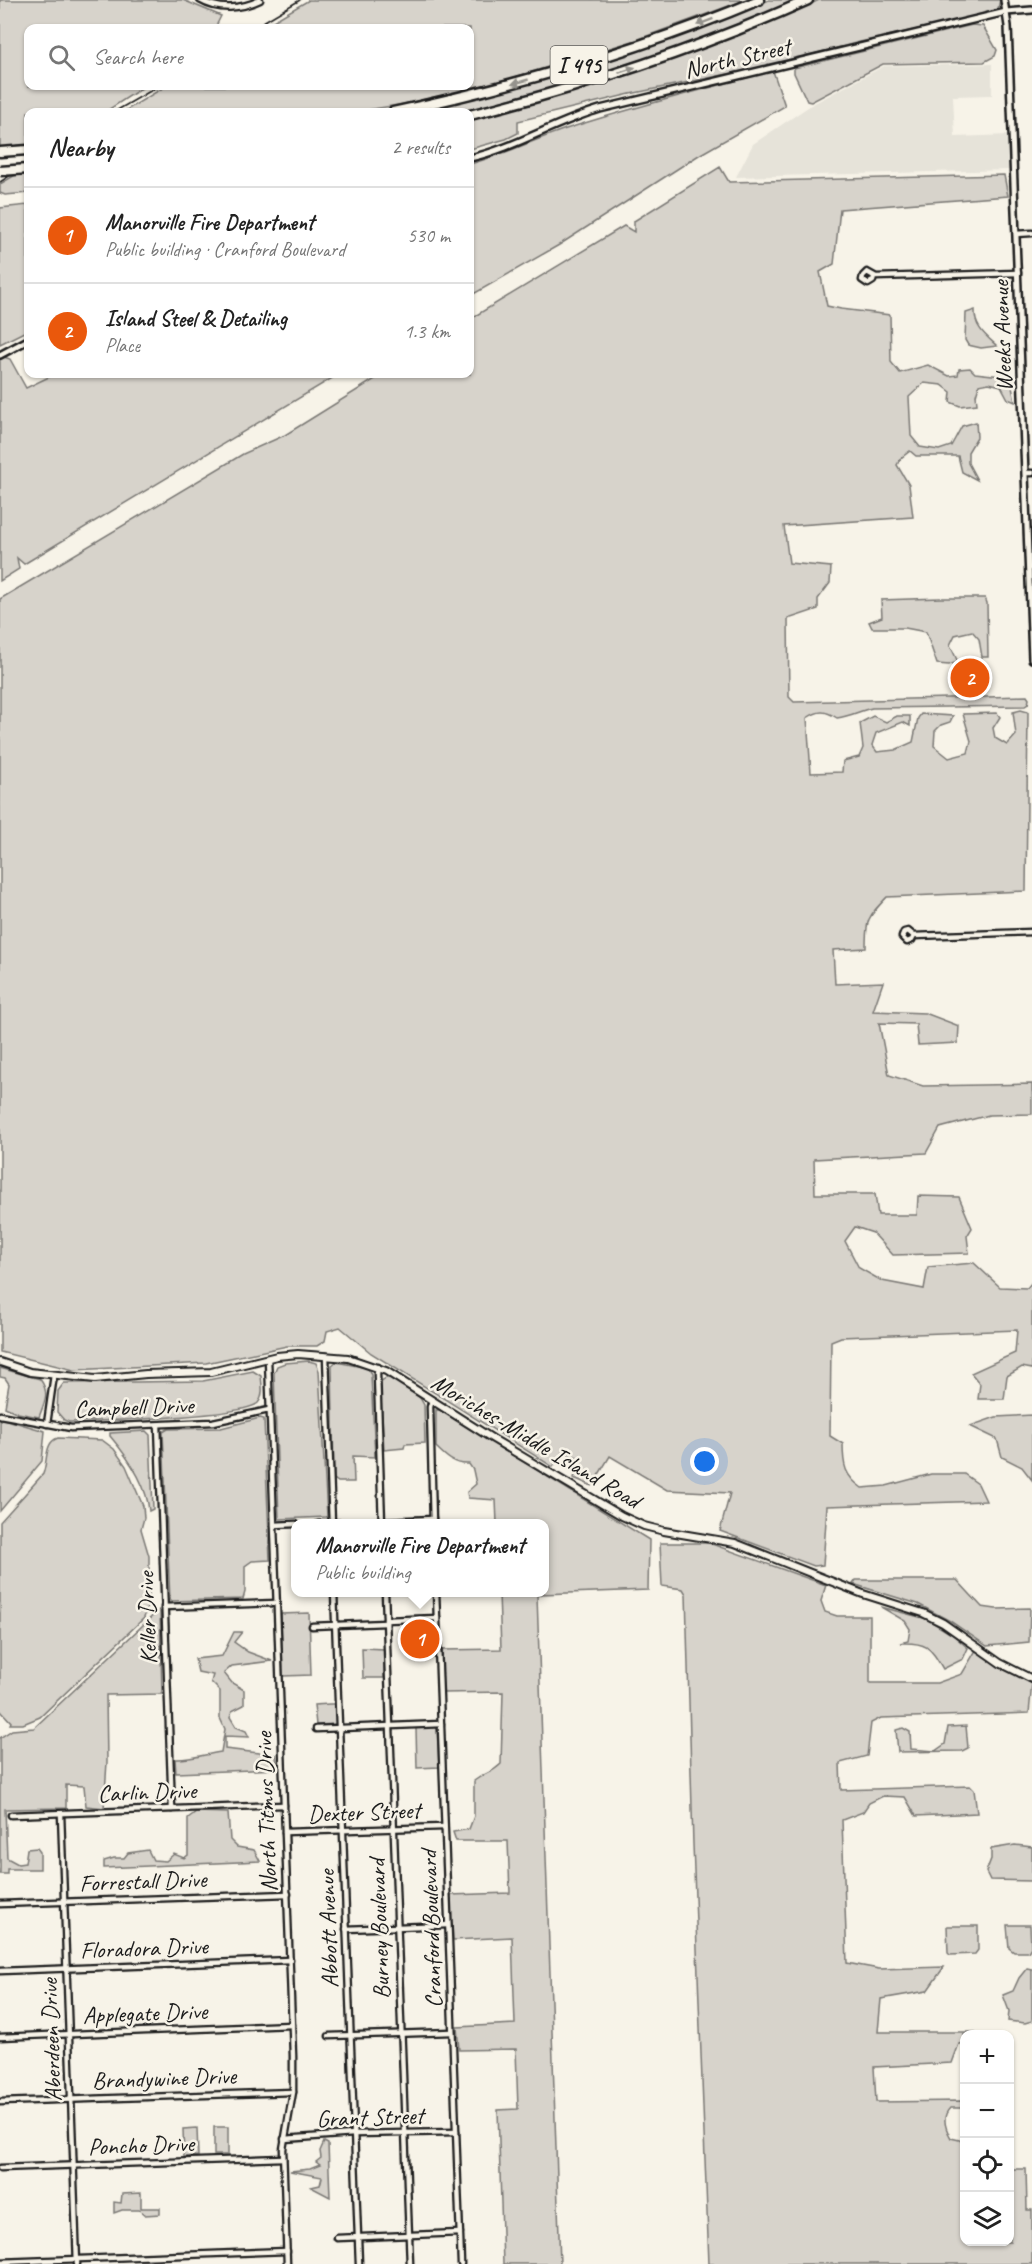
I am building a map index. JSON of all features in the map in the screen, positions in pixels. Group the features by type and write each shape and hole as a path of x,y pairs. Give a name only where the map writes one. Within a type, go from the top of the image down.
{"highway":[{"name":"I 495","path":"411,108 503,87 617,53 759,0"},
{"name":"I 495","path":"474,114 623,72 738,30 808,0"},
{"path":"0,152 24,150"},
{"path":"0,171 24,169"}],"main road":[{"name":"Moriches-Middle Island Road","path":"0,1362 30,1372 94,1378 211,1372 286,1355 348,1358 378,1367 622,1516 656,1529 735,1543 863,1594 934,1617 1000,1663 1032,1679"}],"street":[{"path":"200,0 216,7 226,8 244,7 260,0"},
{"path":"1004,0 1006,12"},
{"name":"North Street","path":"474,157 500,150 576,116 600,109 1006,12 1032,10"},
{"name":"Weeks Avenue","path":"1006,12 1032,659"},
{"path":"1016,234 1032,233"},
{"path":"874,277 1018,273"},
{"path":"0,355 24,342"},
{"path":"1025,473 1032,473"},
{"path":"914,936 1032,932"},
{"path":"326,1356 332,1519"},
{"name":"North Titmus Drive","path":"268,1359 292,2025 292,2092 283,2158 287,2264"},
{"path":"378,1367 382,1519"},
{"path":"47,1424 54,1375"},
{"path":"432,1400 430,1407 433,1519"},
{"name":"Campbell Drive","path":"0,1415 71,1428 222,1421 269,1410"},
{"name":"Keller Drive","path":"158,1425 172,1809"},
{"path":"274,1525 291,1524"},
{"name":"Abbott Avenue","path":"334,1597 359,2264"},
{"name":"Burney Boulevard","path":"385,1597 410,2264"},
{"name":"Cranford Boulevard","path":"436,1597 461,2264"},
{"path":"164,1607 277,1603"},
{"path":"312,1626 437,1618"},
{"path":"316,1729 441,1724"},
{"name":"Carlin Drive","path":"11,1815 284,1805"},
{"name":"Aberdeen Drive","path":"61,1814 77,2262"},
{"name":"Dexter Street","path":"285,1832 444,1827"},
{"name":"Forrestall Drive","path":"0,1904 288,1894"},
{"path":"346,1929 448,1925"},
{"name":"Floradora Drive","path":"0,1971 290,1960"},
{"name":"Applegate Drive","path":"0,2037 292,2025"},
{"path":"329,2036 452,2032"},
{"name":"Brandywine Drive","path":"0,2102 292,2092"},
{"name":"Grant Street","path":"284,2139 354,2134 456,2132"},
{"name":"Poncho Drive","path":"0,2168 283,2158"},
{"path":"337,2238 459,2233"},
{"path":"0,2262 77,2262 286,2251"}],"shaded area":[{"path":"0,0 183,0 221,16 217,24 24,24 24,90 139,90 111,108 24,108 24,146 0,147"},
{"path":"309,0 745,0 636,40 474,88 474,24 268,24"},
{"path":"769,0 798,0 688,44 570,83 474,109 427,108 593,64 726,18"},
{"path":"819,0 1000,0 998,9 964,19 518,121 518,133 506,139 474,148 474,118 582,89 637,71"},
{"path":"972,25 983,26 997,50 995,56 984,62 883,64 811,102 807,101 794,73 794,68"},
{"path":"992,64 992,95 953,96 955,137 1010,135 1010,170 736,177 753,144 811,105 884,66"},
{"path":"773,71 785,106 699,155 559,245 474,294 474,163 556,132"},
{"path":"159,90 467,90 380,108 130,108"},
{"path":"720,167 729,182 1004,175 1008,196 840,209 834,264 820,272 827,306 890,315 891,362 900,373 928,365 949,376 958,375 959,369 970,368 975,373 1010,377 1015,402 1008,399 1001,386 989,383 979,385 976,395 977,404 960,406 950,402 951,392 942,385 924,383 909,397 911,436 920,447 939,450 951,446 962,426 976,422 977,437 968,452 968,463 977,480 962,472 958,456 916,456 910,451 901,458 897,465 909,485 913,517 784,526 789,563 831,567 830,583 818,599 818,609 788,619 789,697 794,702 1027,696 1029,699 1025,706 872,708 837,718 822,712 807,718 811,773 842,772 843,761 859,757 863,748 860,723 873,716 886,722 897,716 910,716 910,726 903,722 876,733 872,745 877,752 895,750 913,742 921,714 953,716 950,722 941,725 935,731 934,746 949,758 968,753 971,741 963,714 997,713 1000,717 993,728 995,738 1007,745 1016,735 1013,712 1021,710 1028,712 1026,891 887,897 869,920 866,931 866,948 833,950 835,984 883,982 873,1011 925,1013 959,1026 958,1043 918,1045 916,1024 879,1023 889,1075 923,1086 1032,1084 1032,1114 989,1115 940,1128 926,1153 814,1159 815,1194 875,1194 878,1215 917,1215 918,1196 959,1197 972,1228 967,1236 969,1253 893,1255 873,1233 855,1227 845,1241 859,1268 882,1281 924,1289 928,1267 974,1263 1000,1287 1027,1288 1032,1282 1032,1369 1022,1367 1007,1376 1004,1399 978,1399 980,1384 971,1373 1015,1353 1017,1330 841,1337 831,1341 830,1436 843,1444 846,1470 852,1479 862,1488 886,1486 931,1474 964,1474 978,1484 986,1501 827,1506 823,1565 814,1566 720,1531 730,1493 667,1490 610,1456 592,1486 574,1478 580,1458 563,1452 553,1467 371,1353 340,1327 327,1331 325,1341 317,1346 287,1346 206,1363 74,1370 0,1352 0,599 243,454 285,435 377,378 474,378 474,317 624,226 634,232 634,221"},
{"path":"24,173 24,193 5,195 0,193 0,184 17,174"},
{"path":"24,205 24,332 0,344 0,208"},
{"path":"975,310 978,326 997,346 981,348 968,345 965,340 966,313"},
{"path":"4,357 10,359 26,388 47,378 332,378 24,564 17,558 19,569 0,581 0,359"},
{"path":"985,598 988,657 982,657 979,639 972,631 955,635 950,645 958,662 949,665 937,664 926,632 905,628 872,628 869,622 882,617 881,600"},
{"path":"309,1361 316,1363 319,1371 327,1517 279,1519 274,1373 277,1366 285,1363"},
{"path":"336,1362 368,1368 371,1375 375,1457 353,1456 354,1482 338,1482 334,1479 332,1365"},
{"path":"0,1368 40,1379 46,1393 39,1417 18,1413 5,1407 9,1384 5,1378 0,1377"},
{"path":"253,1371 261,1376 262,1394 258,1403 247,1408 199,1415 69,1422 57,1412 58,1391 64,1383 203,1381"},
{"path":"391,1378 420,1398 424,1405 425,1443 405,1444 404,1448 384,1450 380,1382"},
{"path":"436,1410 440,1410 649,1540 648,1590 549,1594 549,1519 497,1519 496,1500 468,1498 467,1492 476,1484 469,1464 451,1460 436,1447"},
{"path":"1032,1415 1032,1480 1022,1467 1002,1457 997,1439 970,1426 996,1417"},
{"path":"0,1418 45,1431 42,1461 0,1511"},
{"path":"264,1419 270,1560 252,1561 245,1566 243,1599 170,1601 163,1432 168,1429 221,1428"},
{"path":"146,1431 150,1435 153,1509 149,1511 140,1481 129,1461 110,1436 110,1433"},
{"path":"58,1438 102,1440 114,1449 126,1466 143,1506 144,1518 141,1529 149,1556 149,1601 144,1618 40,1717 23,1724 10,1724 11,1722 0,1710 0,1522 43,1474 48,1448"},
{"path":"660,1543 709,1543 826,1585 821,1601 825,1612 837,1616 870,1616 870,1683 937,1683 962,1674 976,1650 1032,1683 1029,1713 881,1718 871,1723 867,1756 840,1763 841,1790 970,1786 974,1790 977,1813 916,1816 905,1797 883,1796 869,1803 863,1812 842,1820 847,1963 879,1969 944,1967 927,1991 881,1999 878,2032 960,2032 960,2044 952,2063 874,2067 876,2102 960,2101 960,2108 950,2108 945,2119 951,2138 960,2140 960,2246 1014,2246 1014,2169 1026,2169 1027,2210 1032,2210 1032,2264 709,2264 686,1594 683,1589 662,1586"},
{"path":"856,1580 957,1580 982,1607 1030,1608 1029,1642 987,1646 950,1621 918,1604 853,1584"},
{"path":"499,1597 537,1597 560,2264 503,2264 498,2110 518,2109 516,2049 459,2050 457,2027 515,2024 512,1937 453,1940 450,1895 510,1893 508,1841 456,1841 453,1832 469,1829 474,1816 474,1781 501,1764 503,1692 442,1693 442,1650 501,1649"},
{"path":"881,1607 927,1619 953,1635 968,1648 963,1659 943,1669 927,1647 900,1643 908,1641 910,1629 905,1621"},
{"path":"160,1609 162,1694 106,1695 107,1762 104,1808 86,1806 84,1786 66,1785 66,1808 5,1809 7,1858 18,1864 25,1863 27,1849 37,1848 40,1852 40,1869 7,1869 7,1874 0,1874 0,1738 12,1730 34,1728"},
{"path":"309,1613 311,1675 283,1676 281,1614"},
{"path":"234,1632 242,1632 234,1642 248,1652 272,1661 232,1666 224,1673 232,1683 244,1690 244,1705 232,1711 230,1717 236,1727 246,1731 249,1737 225,1736 225,1749 276,1755 278,1769 176,1773 175,1759 221,1752 225,1729 220,1718 220,1691 211,1682 213,1675 198,1672 195,1659 222,1656"},
{"path":"362,1648 384,1649 384,1678 363,1678"},
{"path":"335,1704 337,1724 316,1725 314,1705"},
{"path":"966,1726 968,1748 962,1751 898,1752 896,1730 903,1728 910,1732 911,1749 935,1751 945,1744 948,1727"},
{"path":"437,1727 439,1767 417,1768 416,1728"},
{"path":"196,1812 228,1813 230,1840 237,1847 254,1850 260,1861 104,1868 104,1861 124,1858 128,1853 148,1850 153,1860 166,1861 174,1854 184,1858 188,1855 188,1818"},
{"path":"1015,1845 1032,1847 1032,1881 990,1880 986,1872 991,1859 991,1849"},
{"path":"1007,1925 1030,1925 1031,1947 1028,1952 1014,1952 1009,1948"},
{"path":"947,1926 978,1926 978,1950 975,1954 950,1955 948,1953"},
{"path":"1027,1968 1032,1969 1032,2021 1025,2023 1008,2021 1009,2011 1003,1995 1013,1991"},
{"path":"214,2127 228,2127 228,2155 214,2155"},
{"path":"197,2128 198,2156 184,2157 183,2129"},
{"path":"324,2142 328,2144 330,2197 311,2187 320,2185 322,2177 290,2171 310,2169 320,2165 316,2162 321,2158 320,2151"},
{"path":"141,2193 141,2208 160,2208 160,2214 145,2215 139,2210 122,2210 114,2213 114,2202 121,2203 122,2194"}],"railway":[{"path":"260,24 300,0"},
{"path":"121,108 152,90"},
{"path":"0,182 24,167"}],"place":[{"name":"Island Steel & Detailing","path":"970,678"},
{"name":"Manorville Fire Department","path":"420,1639"}]}
